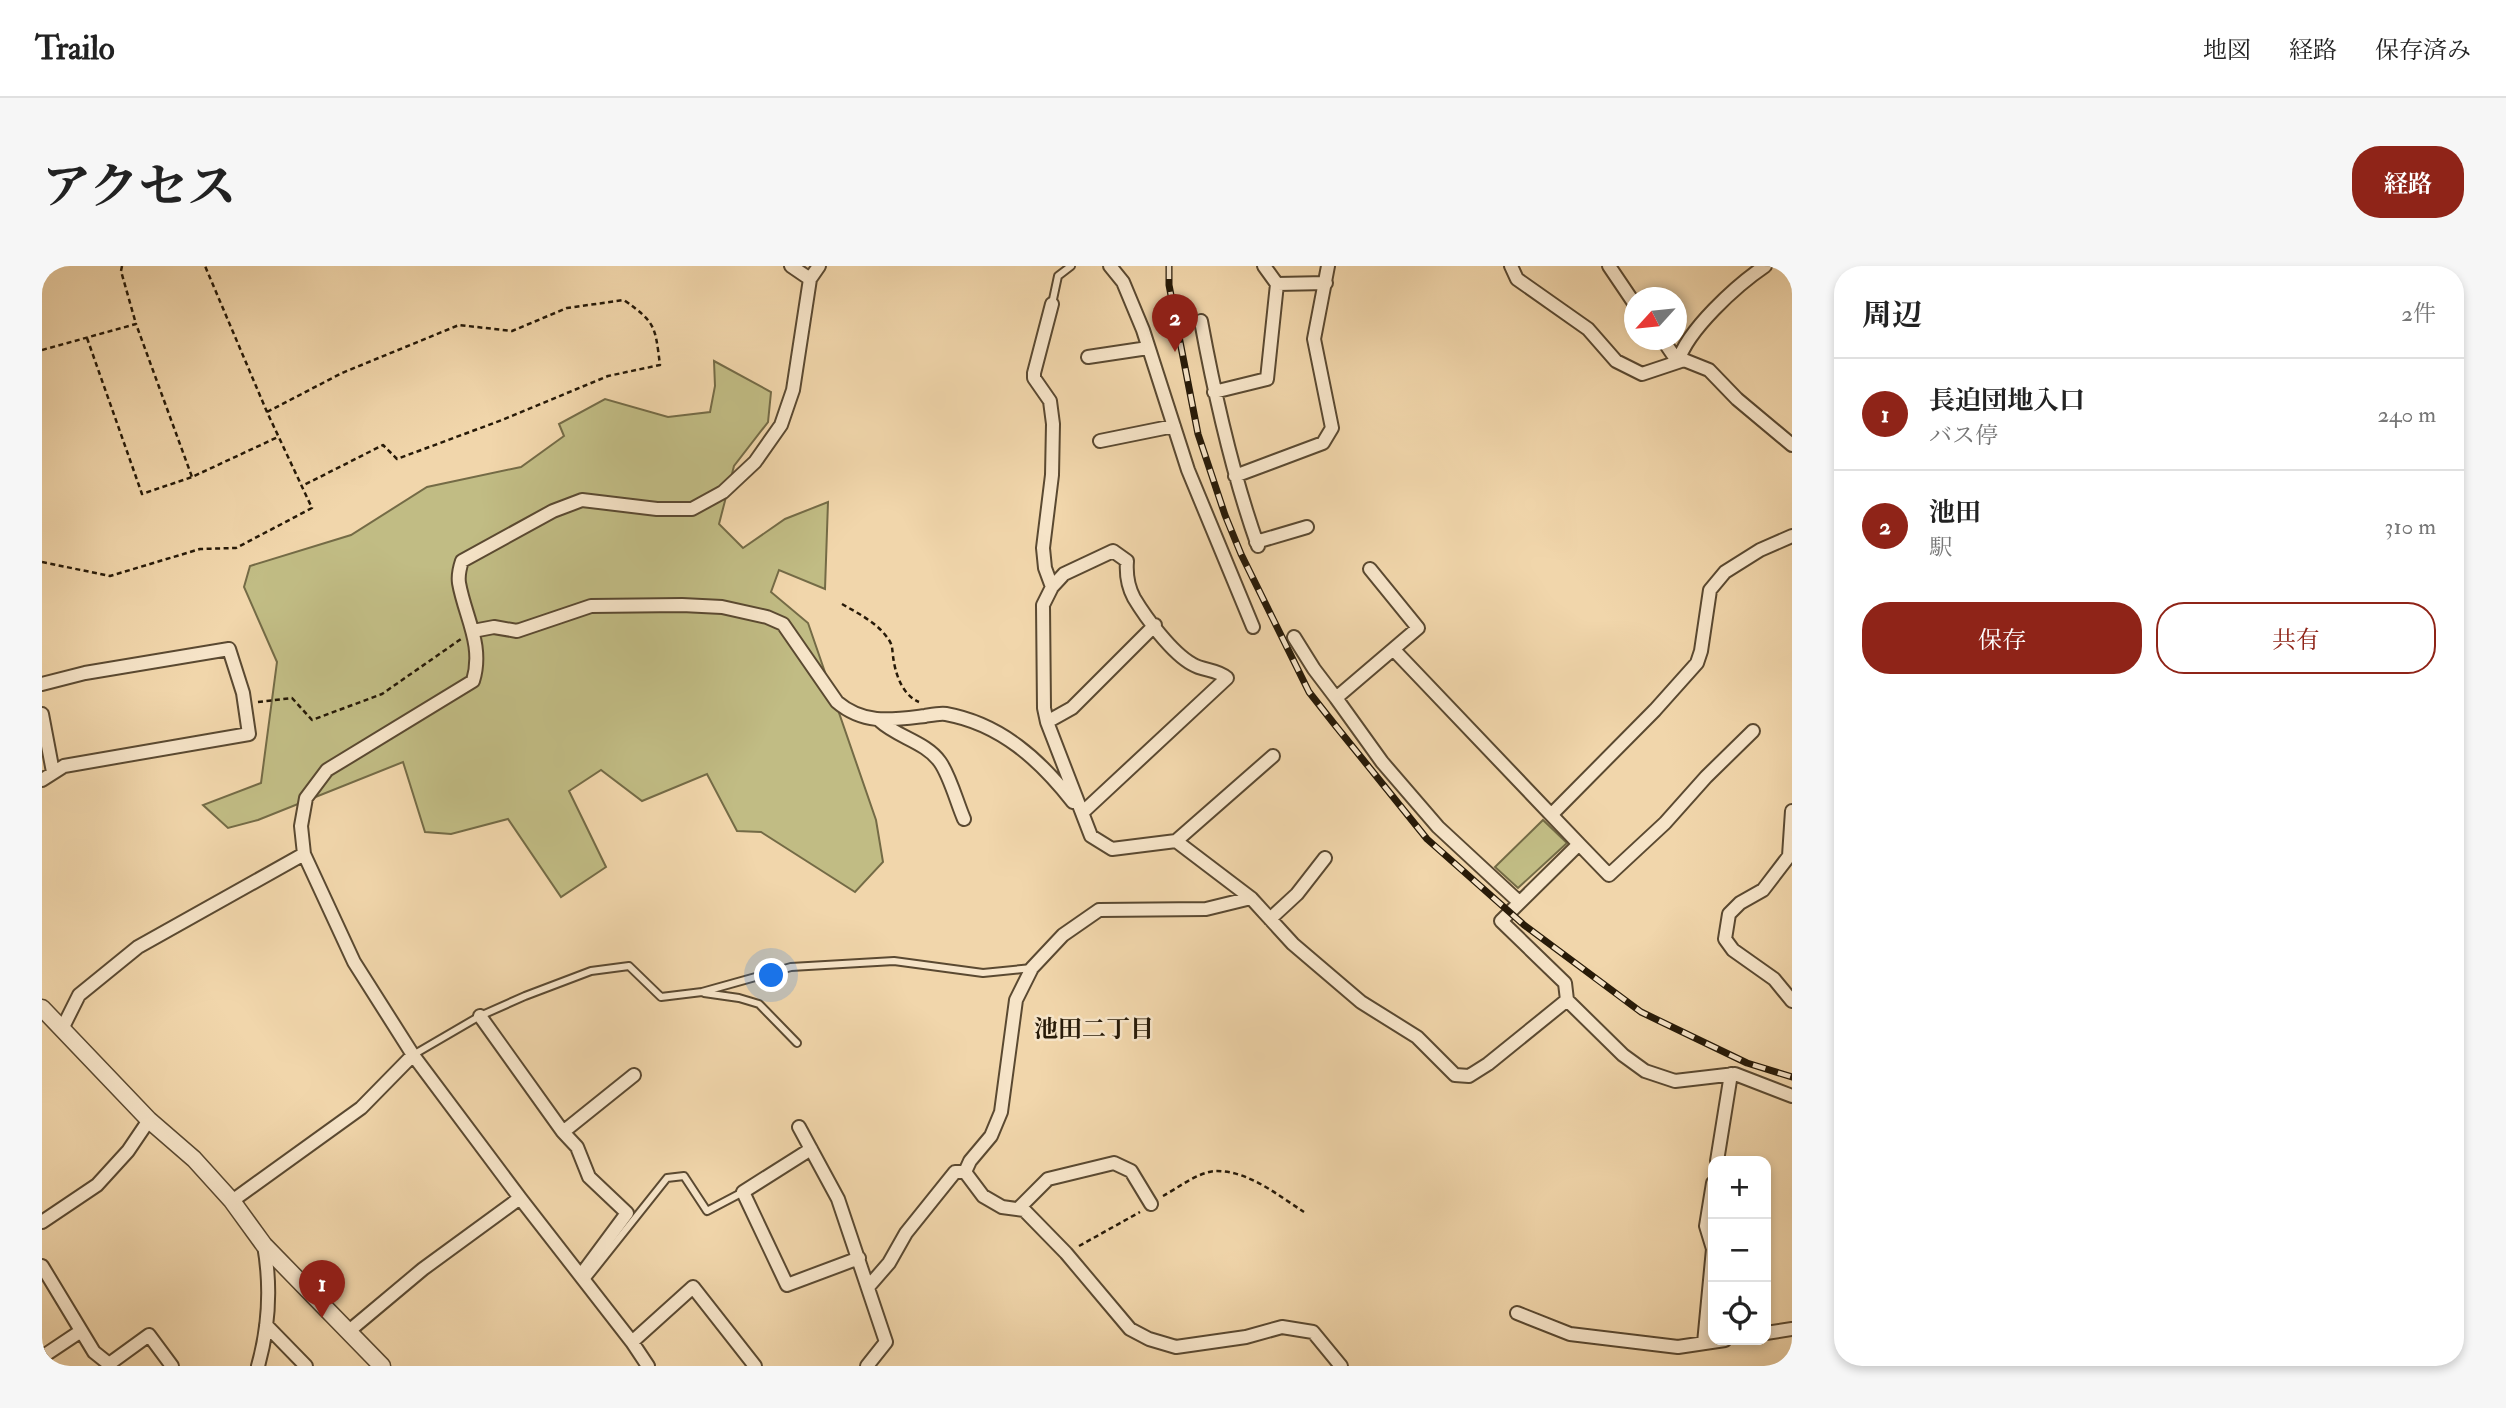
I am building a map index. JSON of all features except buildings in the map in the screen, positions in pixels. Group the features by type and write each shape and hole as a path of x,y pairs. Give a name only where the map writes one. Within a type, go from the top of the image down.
{"street":[{"path":"791,266 810,279"},
{"path":"648,1366 413,1055 354,962 304,854 301,826 306,798 327,770 473,681 478,666 473,631 458,581 461,561 553,510 582,500 657,509 692,509 723,492 755,462 781,425 793,390 810,279 819,266"},
{"path":"1111,266 1123,282 1188,470 1253,627"},
{"path":"1214,392 1267,379 1277,285 1264,266"},
{"path":"1235,476 1323,443 1332,428 1314,339 1328,266"},
{"path":"1511,266 1517,279 1588,329 1616,361 1642,374 1684,360 1709,370 1737,399 1792,445"},
{"path":"1609,266 1624,288"},
{"path":"1678,362 1682,348 1730,293 1765,266"},
{"path":"1277,285 1326,283"},
{"path":"1052,304 1034,378 1051,401 1053,424 1052,475 1043,548 1045,568 1052,587"},
{"path":"1201,321 1214,392 1235,476 1257,544 1307,527"},
{"path":"1088,357 1148,348"},
{"path":"1670,350 1678,362"},
{"path":"1100,441 1174,426"},
{"path":"1552,814 1655,710 1697,663 1710,590 1725,572 1760,550 1792,536"},
{"path":"1082,813 1227,678 1221,673 1192,665 1169,644 1133,597 1126,573 1127,561 1113,551 1064,574 1052,587 1043,605 1044,708 1047,722 1082,813 1091,836 1112,849 1176,841 1273,756"},
{"path":"1336,698 1418,628 1370,569"},
{"path":"473,631 494,626 517,631 591,606 722,607 767,617 783,624 837,702 846,710 880,721 941,762 964,819"},
{"path":"1047,722 1072,708 1155,625"},
{"path":"1294,637 1381,762 1438,827 1519,902"},
{"path":"42,684 85,673 229,649 243,692 249,734 64,766 42,780"},
{"path":"1394,650 1609,875 1665,823 1753,731"},
{"path":"880,721 944,713 1000,732 1048,770 1082,813"},
{"path":"42,715 53,772"},
{"path":"1792,811 1789,856 1763,890 1740,903 1728,914 1725,939 1732,950 1774,979 1792,1001"},
{"path":"1176,841 1251,898 1293,944 1361,1002 1417,1037 1455,1075 1469,1076 1488,1064 1567,1000"},
{"path":"1579,844 1501,921 1565,983 1567,1000 1623,1055 1645,1071 1675,1081 1731,1074 1792,1096"},
{"path":"62,1029 79,995 138,947 304,854"},
{"path":"1270,919 1297,894 1325,858"},
{"path":"965,1171 991,1136 1000,1112 1016,1000 1032,968 1063,935 1099,910 1206,909 1251,898"},
{"path":"43,1010 149,1119 194,1159 232,1201 264,1245 382,1366"},
{"path":"481,1016 563,1132 577,1147 589,1177 626,1213 583,1278"},
{"path":"232,1201 361,1108 413,1055"},
{"path":"1718,1156 1731,1074"},
{"path":"563,1132 634,1075"},
{"path":"42,1223 97,1185 128,1151 149,1119"},
{"path":"799,1127 838,1199 886,1342 867,1366"},
{"path":"811,1149 743,1192 787,1284 859,1258"},
{"path":"1018,1209 1048,1179 1114,1163 1131,1171 1151,1204"},
{"path":"869,1286 889,1263 906,1233 955,1171 965,1171"},
{"path":"965,1171 983,1196 1002,1207 1024,1210 1130,1329 1149,1339 1176,1347 1246,1336 1282,1327 1313,1332 1341,1366"},
{"path":"349,1331 423,1269 520,1198"},
{"path":"1704,1343 1713,1249 1706,1226 1708,1214"},
{"path":"258,1366 265,1342 269,1274 264,1245"},
{"path":"42,1266 94,1352 109,1364 149,1335 172,1366"},
{"path":"632,1342 693,1287 755,1366"},
{"path":"1517,1313 1570,1334 1678,1347 1708,1342"},
{"path":"266,1325 306,1366"},
{"path":"1771,1332 1792,1329"},
{"path":"42,1357 81,1331"}],"lane":[{"path":"1052,304 1058,276 1070,266"},
{"path":"413,1055 481,1016 591,971 629,966 661,997 702,992 791,967 894,961 983,973 1032,968"},
{"path":"702,992 759,1004 797,1043"},
{"path":"583,1278 667,1178 684,1177 707,1211 743,1192"}],"path":[{"path":"122,266 121,271 136,324 192,477"},
{"path":"42,562 110,576 200,549 236,548 312,508 278,438 205,266"},
{"path":"267,412 342,373 459,325 512,331 567,308 624,300 649,318 656,332 660,365 608,376 502,420 397,459 383,445 302,486"},
{"path":"42,350 136,324"},
{"path":"87,338 142,494 192,477 278,438"},
{"path":"842,604 874,623 892,644 897,675 912,699 944,713"},
{"path":"244,704 292,698 312,720 382,694 473,631"},
{"path":"1066,1254 1127,1221 1201,1175 1216,1171 1249,1178 1304,1212"}],"shaded area":[{"path":"714,361 771,392 768,422 734,466 719,524 743,548 785,519 828,502 825,589 779,570 771,592 808,623 876,820 883,862 855,892 761,832 737,831 707,774 642,801 601,770 569,791 606,867 561,897 508,819 451,834 425,832 403,762 258,820 228,828 203,805 261,783 277,662 244,587 250,566 351,535 427,487 521,467 564,436 559,424 605,399 668,417 710,412 715,386"},
{"path":"1543,820 1567,843 1518,888 1495,867"}],"railway":[{"path":"1169,266 1169,285 1198,434 1241,554 1309,692 1427,839 1524,925 1641,1012 1747,1063 1792,1077"}],"place":[{"name":"池田","path":"1175,352"},
{"name":"長迫団地入口","path":"322,1318"}],"district":[{"name":"池田二丁目","path":"1094,1029"}]}
